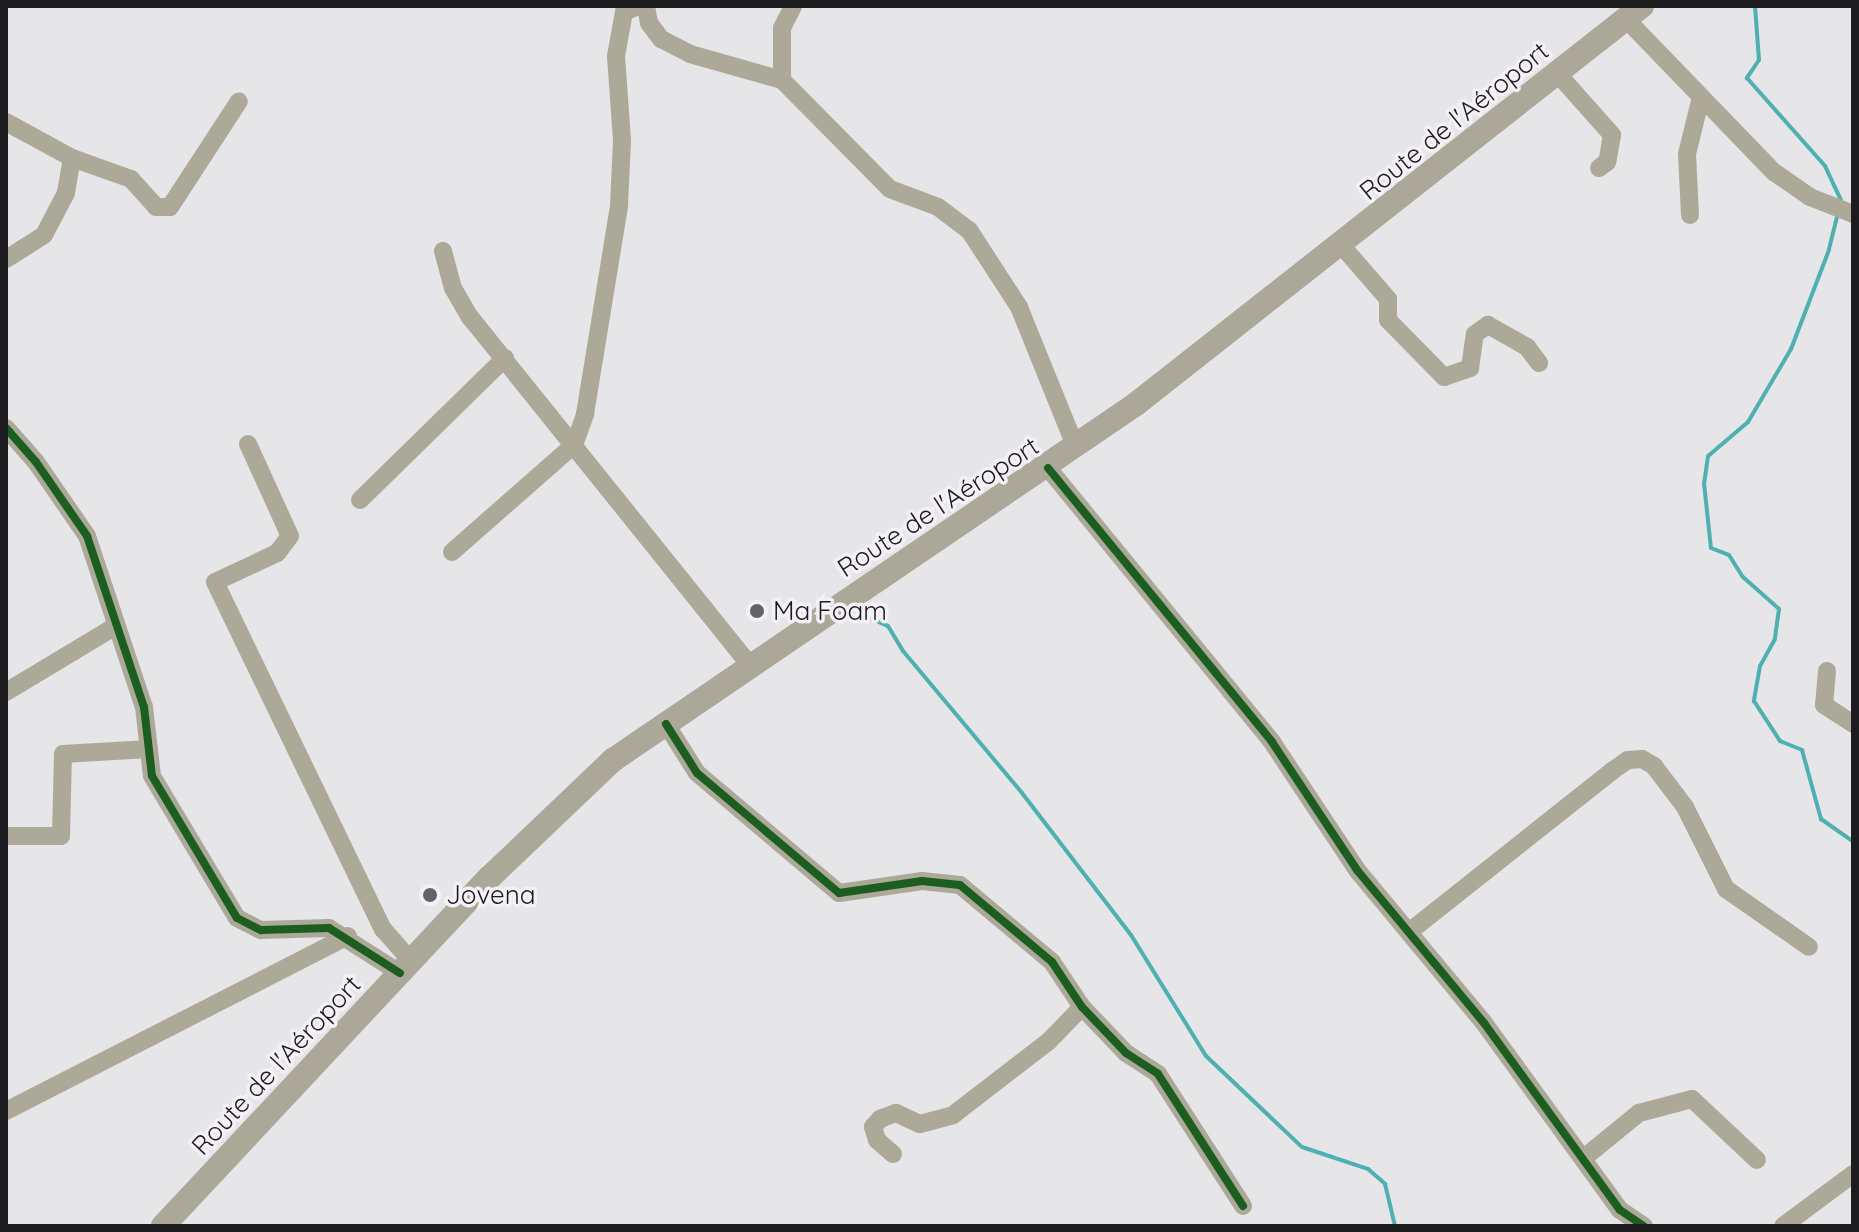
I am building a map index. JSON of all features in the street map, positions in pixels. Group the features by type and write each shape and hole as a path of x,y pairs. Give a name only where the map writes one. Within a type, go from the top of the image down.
{"main road":[{"name":"Route de l'Aéroport","path":"163,1226 561,805 666,724 750,665 1076,448 1342,246 1634,12"}],"street":[{"path":"452,552 574,445 596,362 607,254 619,206 622,140 616,56 624,12 639,6"},
{"path":"646,6 649,23 671,44 782,80 890,189 938,207 969,230 1019,307 1076,448"},
{"path":"782,80 782,28 793,6"},
{"path":"1634,12 1701,97 1774,172 1810,197 1853,214"},
{"path":"1557,73 1612,135 1607,162 1599,168"},
{"path":"1690,215 1687,154 1701,97"},
{"path":"6,122 72,158 131,179 156,207 170,207 239,101"},
{"path":"6,259 44,235 66,193 72,158"},
{"path":"1342,246 1388,299 1388,320 1418,356 1444,377 1470,368 1475,334 1488,325 1527,347 1539,363"},
{"path":"443,251 453,288 470,317 750,665"},
{"path":"360,500 505,358"},
{"path":"6,428 87,536 144,707 152,776 237,918 261,930 329,928 405,967"},
{"path":"248,444 290,536 277,553 215,582 383,929 405,967"},
{"path":"1048,468 1272,742 1357,870 1585,1157 1620,1210 1644,1226"},
{"path":"6,692 116,626"},
{"path":"1827,671 1824,705 1853,724"},
{"path":"666,724 697,773 839,893 922,881 960,885 1052,962 1082,1007 1126,1053 1158,1074 1243,1206"},
{"path":"6,836 61,836 63,754 149,749"},
{"path":"1409,932 1612,771 1628,760 1642,759 1654,766 1685,807 1726,889 1809,947"},
{"path":"6,1111 348,936"},
{"path":"893,1154 877,1140 873,1127 880,1119 896,1113 920,1124 953,1115 1049,1041 1082,1007"},
{"path":"1585,1157 1639,1113 1692,1099 1757,1160"},
{"path":"1783,1226 1853,1174"}],"waterway":[{"path":"1755,6 1759,60 1747,78 1825,166 1841,201"},
{"path":"1838,213 1829,250 1791,349 1748,422 1708,456 1704,483 1711,548 1729,555 1743,577 1779,609 1775,639 1760,666 1754,701 1780,741 1802,750 1821,819 1853,841"},
{"path":"862,615 888,626 903,651 1022,793 1131,935 1206,1056 1302,1147 1368,1169 1385,1184 1395,1226"}],"cycle path":[{"path":"6,428 36,462 87,536 144,707 152,776 237,918 261,930 329,928 400,973"},
{"path":"1048,468 1272,742 1357,870 1484,1023 1620,1210 1644,1226"},
{"path":"666,724 697,773 839,893 922,881 960,885 1052,962 1082,1007 1126,1053 1158,1074 1243,1206"}],"place":[{"name":"Ma Foam","path":"757,611"},
{"name":"Jovena","path":"430,895"}]}
